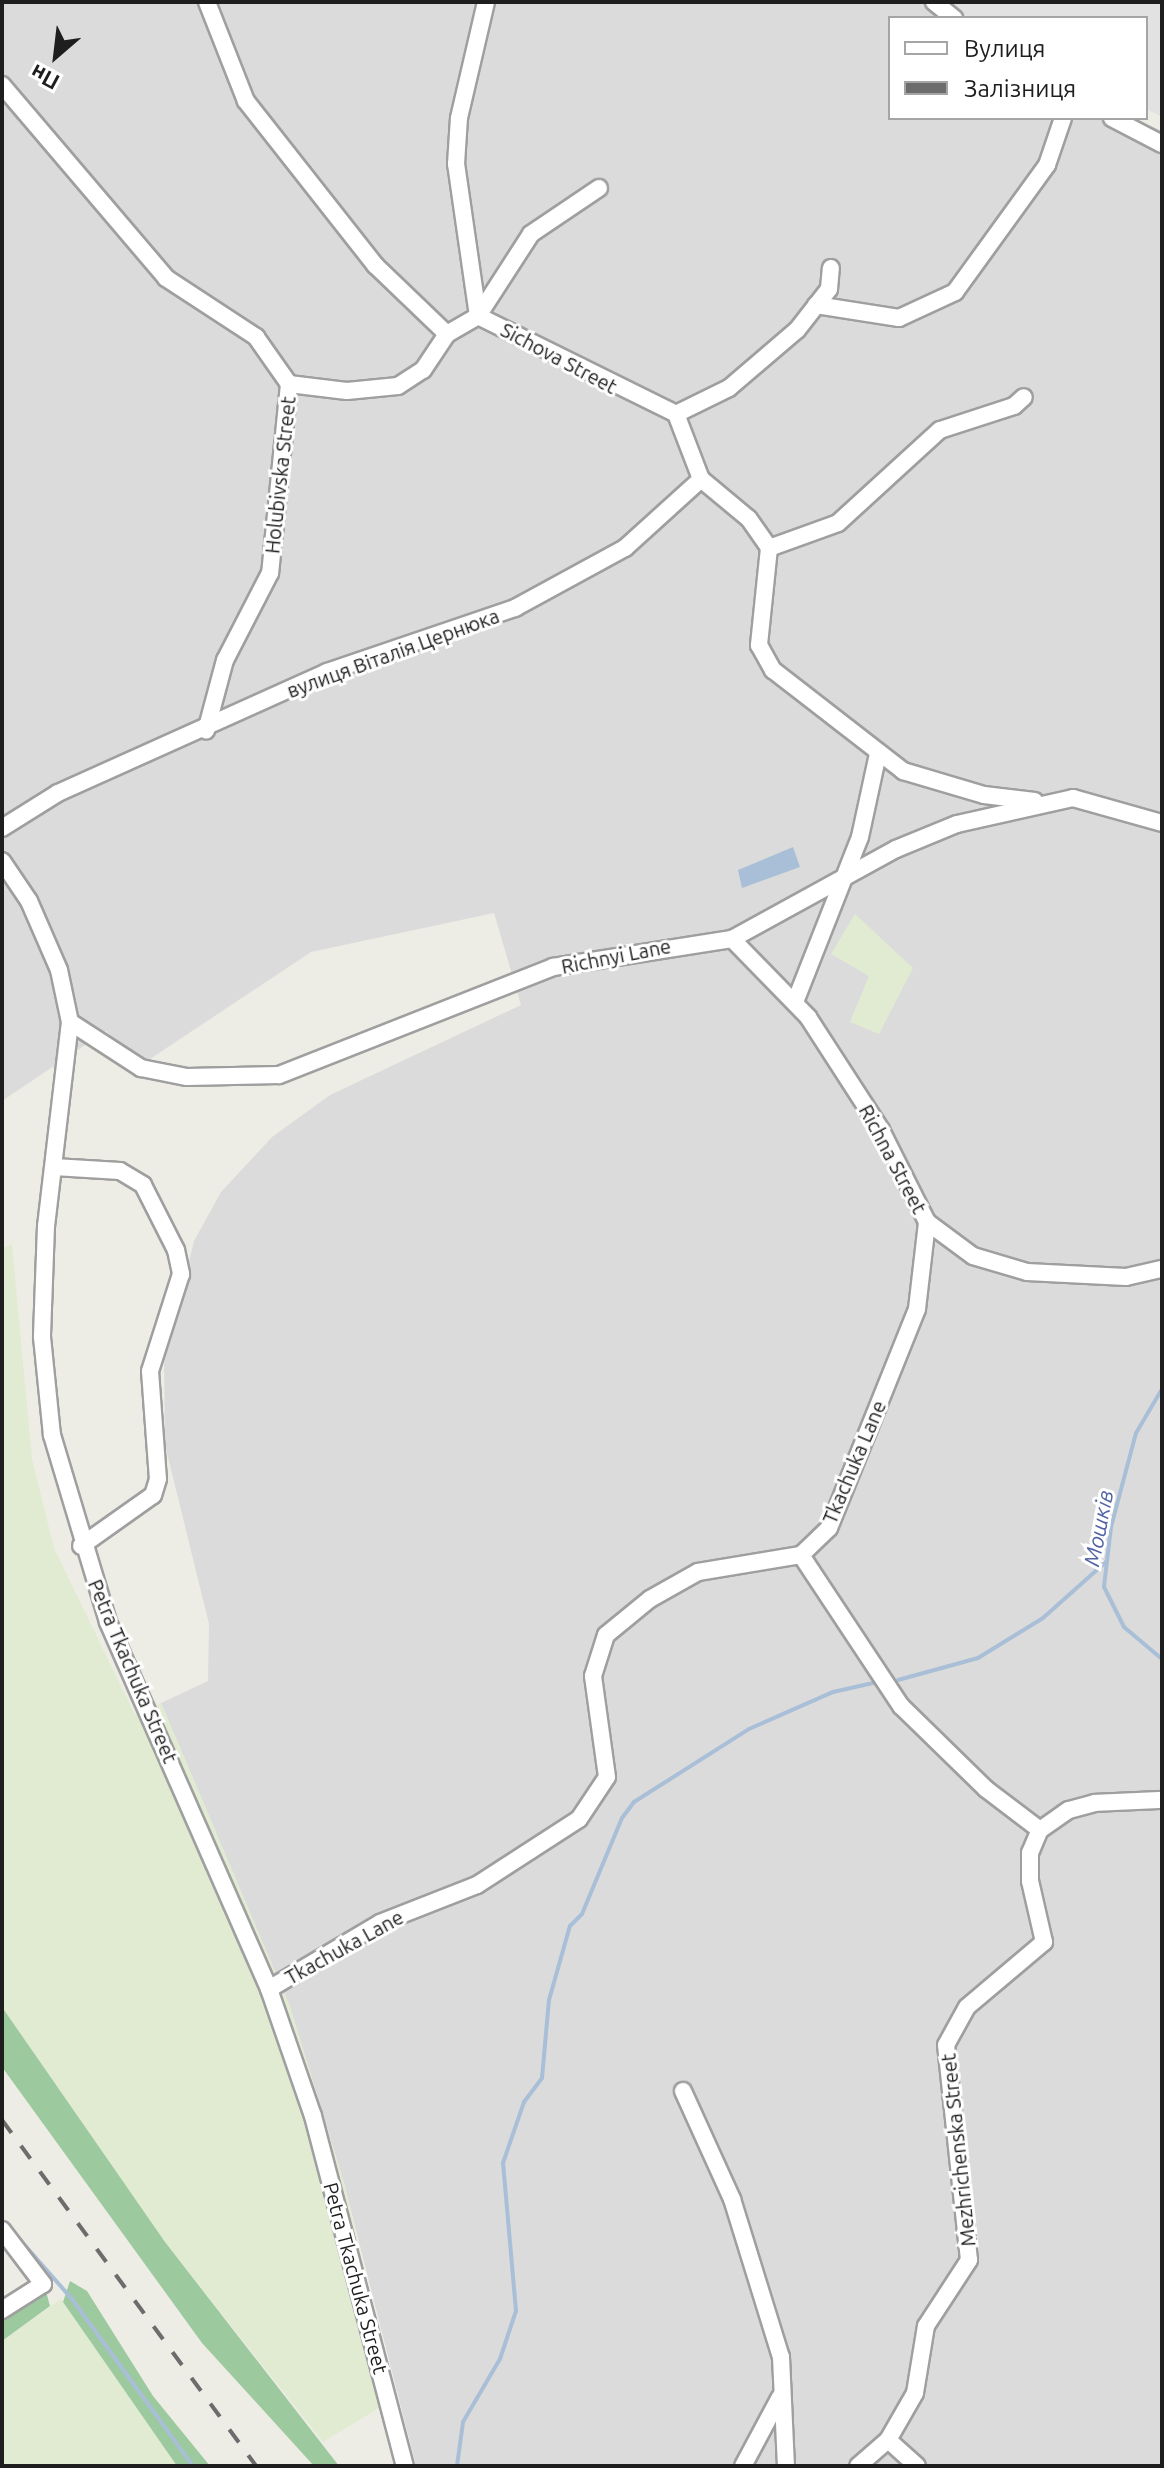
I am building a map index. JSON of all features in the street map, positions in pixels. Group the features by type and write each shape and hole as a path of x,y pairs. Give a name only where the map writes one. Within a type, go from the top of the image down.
{"street":[{"path":"207,2 246,101 375,265 447,334 423,370 398,386 347,391 289,384"},
{"path":"478,316 456,164 459,118 486,2"},
{"path":"934,2 952,16"},
{"name":"Holubivska Street","path":"2,85 166,278 256,337 289,384 270,573 225,660 206,731"},
{"path":"816,305 899,318 955,292 1047,165 1062,120"},
{"path":"1116,120 1162,144"},
{"path":"478,316 531,234 599,188"},
{"path":"831,268 829,289 816,305 729,388 676,414 701,479 749,519 769,548 759,645 773,670 878,754 944,785 1048,802"},
{"name":"Sichova Street","path":"447,334 478,316 676,414"},
{"path":"769,548 838,523 940,430 1014,406 1024,397"},
{"name":"вулиця Віталія Цернюка","path":"2,828 58,793 206,731 327,672 515,608 625,548 701,479"},
{"path":"795,1002 845,879 873,791 878,754"},
{"name":"Richnyi Lane","path":"70,1022 141,1068 187,1077 279,1075 553,967 732,939 957,824 1048,802 1103,802 1162,823"},
{"name":"Petra Tkachuka Street","path":"2,861 29,901 59,970 70,1022 54,1167 42,1337 52,1435 81,1546 269,1989 313,2116 405,2466"},
{"name":"Richna Street","path":"732,939 795,1002 881,1130 927,1222 973,1256 1027,1272 1126,1277 1162,1269"},
{"path":"54,1167 120,1171 143,1185 176,1250 181,1274 150,1371 158,1479 153,1495 81,1546"},
{"name":"Tkachuka Lane","path":"269,1989 380,1923 477,1885 579,1819 607,1777 593,1676 606,1635 650,1599 698,1572 801,1555 829,1528 917,1309 927,1222"},
{"path":"801,1555 901,1706 986,1789 1040,1830 1069,1810 1095,1803 1162,1800"},
{"name":"Mezhrichenska Street","path":"888,2440 915,2393 926,2326 969,2260 946,2045 967,2007 1044,1942 1030,1881 1030,1853 1040,1830"},
{"path":"683,2091 732,2199 781,2357 786,2466"},
{"path":"2,2230 43,2284 2,2310"},
{"path":"743,2466 781,2396"},
{"path":"858,2466 888,2440 917,2466"}],"shaded area":[{"path":"2,2 944,2 962,16 888,16 888,120 1137,120 1162,131 1162,2466 416,2466 344,2183 290,2007 161,1703 208,1681 209,1624 165,1445 164,1363 194,1241 221,1192 272,1137 330,1095 521,1005 494,913 311,952 141,1065 106,1031 2,1101"},
{"path":"950,2 1162,2 1162,117 1148,110 1148,16 966,16"}],"green space":[{"path":"855,914 913,968 879,1034 850,1022 869,976 831,954"},
{"path":"12,1244 32,1459 54,1548 135,1715 161,1703 290,2007 344,2183 394,2399 323,2442 165,2242 2,2007 2,1248"},
{"path":"2,2007 165,2242 339,2466 314,2466 202,2343 2,2067"},
{"path":"70,2281 87,2291 153,2396 210,2466 177,2466 63,2302"},
{"path":"45,2288 50,2306 2,2341 2,2312"},
{"path":"61,2299 177,2466 2,2466 2,2341"}],"water":[{"path":"793,847 800,867 742,888 738,870"}],"waterway":[{"name":"Мошків","path":"1162,1389 1136,1433 1111,1527 1104,1587 1124,1627 1162,1659"},
{"path":"898,1680 978,1658 1043,1618 1107,1561"},
{"path":"457,2466 463,2422 500,2359 516,2311 503,2163 524,2102 542,2078 549,2000 570,1926 582,1914 622,1818 634,1802 749,1729 833,1692 873,1683"},
{"path":"14,2233 72,2299 193,2466"}],"railway":[{"path":"2,2120 256,2466"}]}
